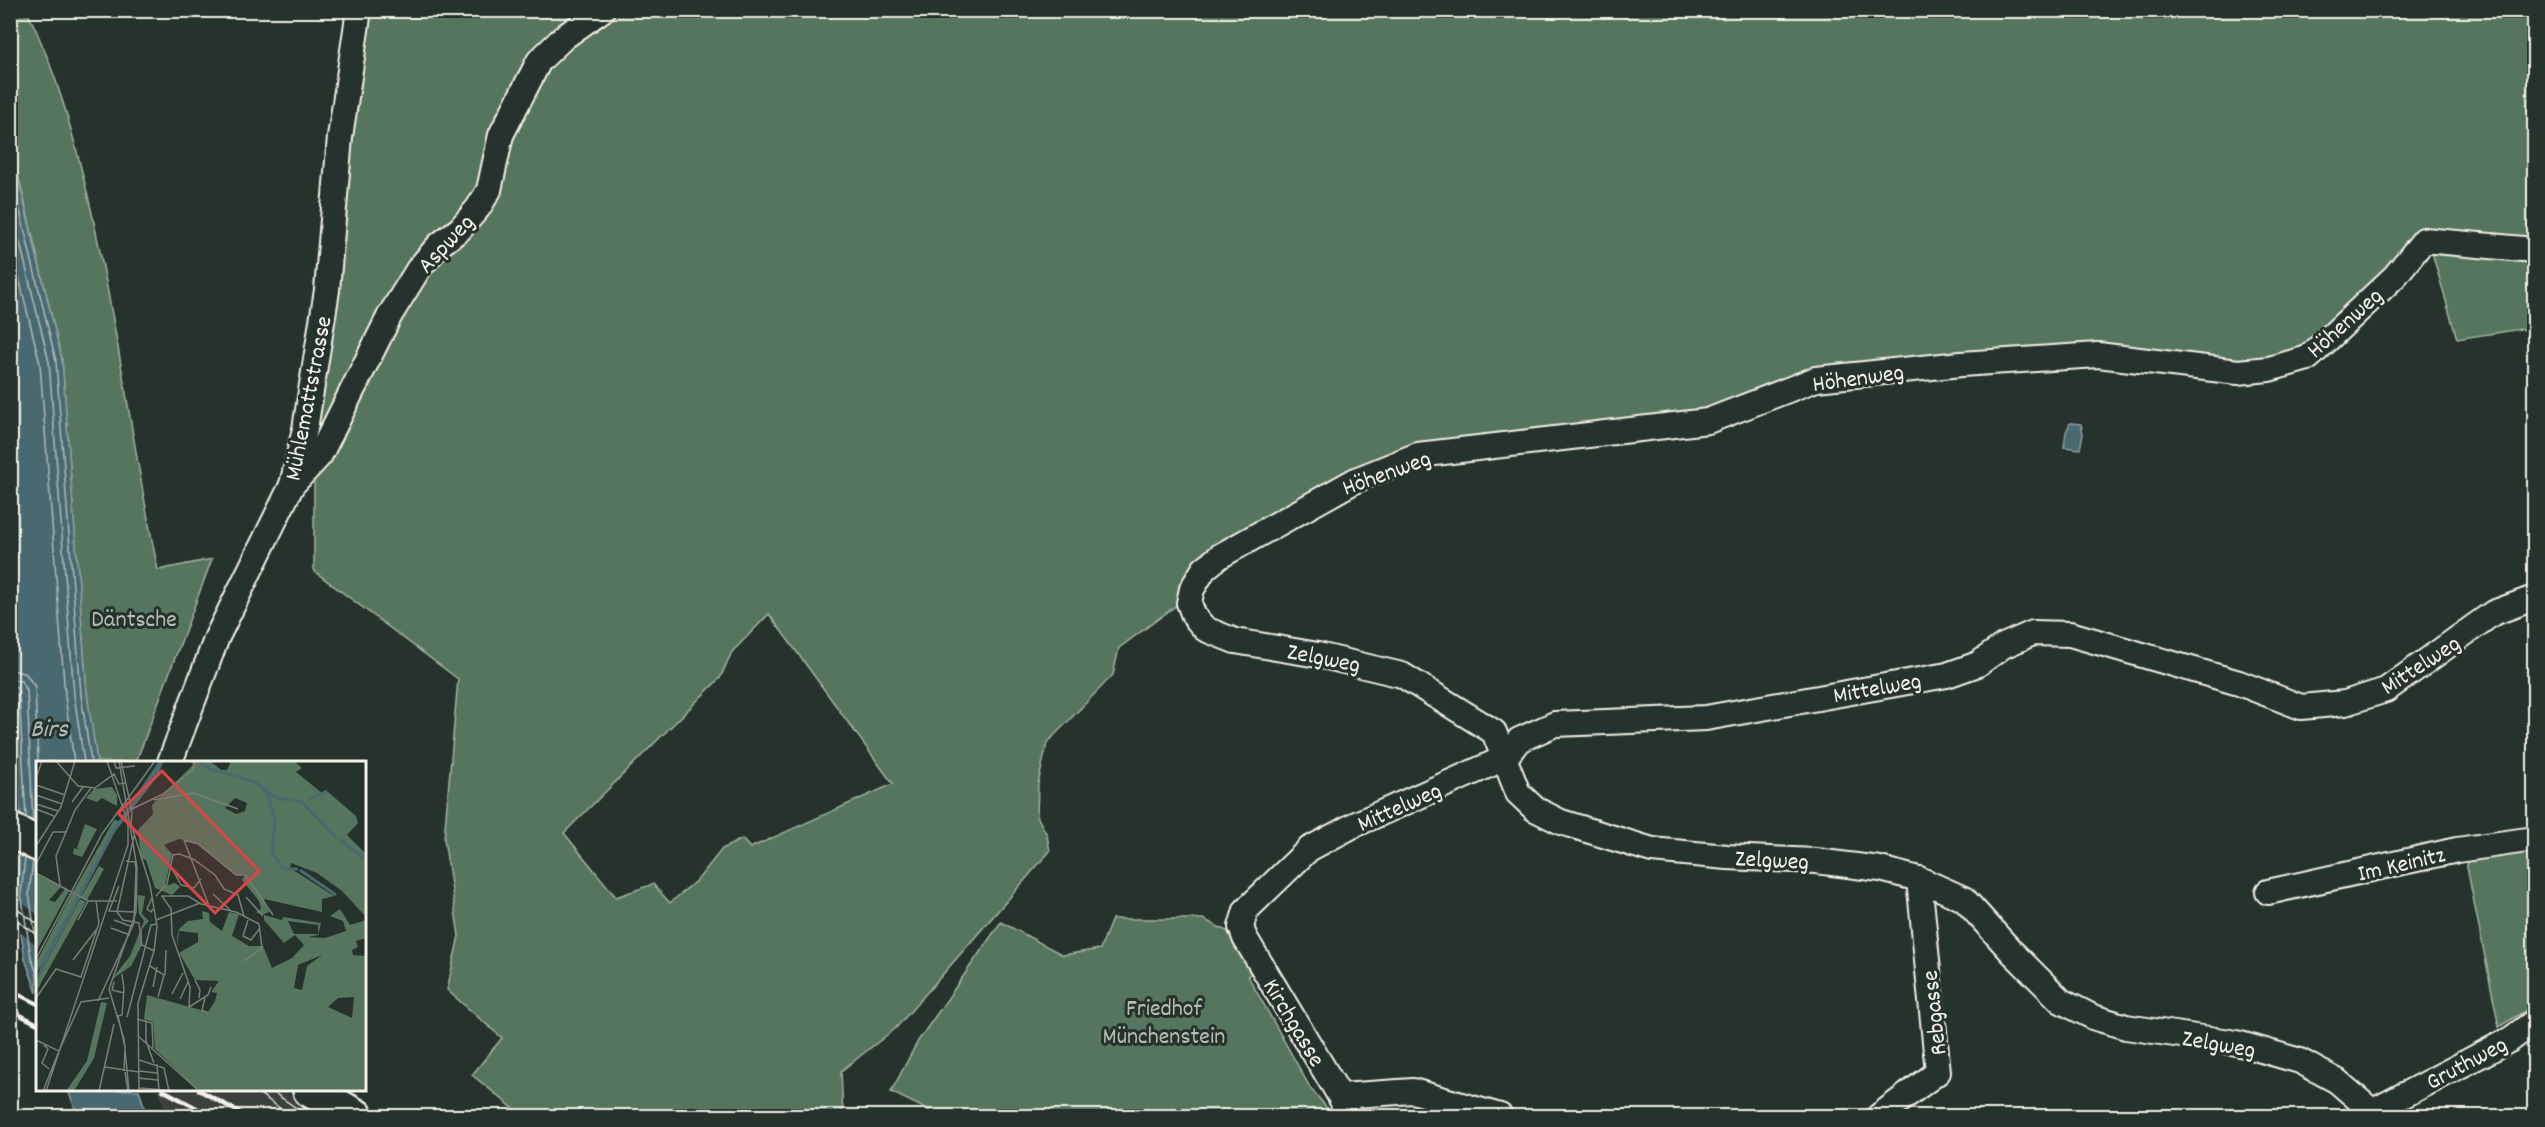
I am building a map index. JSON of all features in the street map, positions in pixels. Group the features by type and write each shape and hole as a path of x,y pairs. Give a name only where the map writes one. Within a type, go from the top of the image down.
{"main road":[{"path":"10,830 36,843"},
{"path":"313,1091 356,1116"}],"street":[{"name":"Mühlemattstrasse","path":"170,761 217,638 292,485 305,429 327,290 340,137 359,10"},
{"name":"Aspweg","path":"292,485 320,455 390,315 419,268 439,245 460,229 478,208 489,190 501,135 539,61 564,37 602,10"},
{"name":"Höhenweg","path":"1189,603 1192,589 1204,569 1220,556 1356,480 1418,455 1708,421 1816,379 1961,364 2098,355 2238,372 2269,369 2308,358 2395,276 2424,240 2535,250"},
{"name":"Mittelweg","path":"1241,927 1246,910 1309,849 1354,825 1505,758 1519,740 1555,724 1706,718 1947,675 1978,664 2003,646 2033,633 2070,634 2239,683 2301,707 2345,703 2386,690 2493,613 2535,598"},
{"name":"Zelgweg","path":"1189,603 1194,616 1205,629 1235,641 1318,655 1402,675 1494,732 1518,793 1535,809 1561,822 1652,850 1727,857 1816,861 1880,870 1919,879 1964,899 2061,1001 2092,1017 2126,1026 2237,1043 2300,1061 2337,1081 2368,1114"},
{"name":"Im Keinitz","path":"2268,892 2457,850 2535,839"},
{"name":"Rebgasse","path":"1879,1116 1938,1072 1919,879"},
{"name":"Kirchgasse","path":"1241,927 1344,1106"},
{"name":"Gruthweg","path":"2368,1114 2511,1039 2535,1022"},
{"path":"1344,1106 1413,1090 1500,1116"}],"shaded area":[{"path":"158,1091 283,1091 319,1116 168,1116"}],"green space":[{"name":"Däntsche","path":"11,11 27,11 57,83 91,209 158,570 212,559 136,761 97,761 87,694 62,360 11,145"},
{"path":"362,11 2534,11 2534,243 2429,234 2308,358 2269,369 2098,355 1816,379 1708,421 1418,455 1220,556 1189,603 1177,605 1119,648 1113,675 1047,743 1038,784 1037,816 1047,835 1050,851 896,1028 841,1071 843,1116 523,1116 472,1075 502,1038 447,990 459,936 444,839 458,679 314,571 314,437","holes":["769,614 893,784 750,848 742,839 722,849 699,878 670,903 653,884 616,897 564,833 720,678 732,652"]},
{"path":"2431,249 2534,257 2534,332 2521,329 2457,339"},
{"path":"2534,852 2534,1005 2499,1027 2466,862"},
{"name":"Friedhof Münchenstein","path":"1112,919 1203,919 1227,931 1253,971 1248,976 1311,1089 1334,1116 940,1116 891,1092 918,1041 1001,922 1063,955 1100,949"}],"water":[{"name":"Birs","path":"10,145 62,360 87,694 97,761 36,761 36,990 25,959 15,893 19,870 20,814 10,666"},
{"path":"2070,423 2081,424 2083,434 2080,449 2064,447"},
{"path":"68,1091 139,1091 147,1116 78,1116"}],"pier":[{"path":"12,895 36,913 36,944 18,931"}],"tram line":[{"path":"10,904 36,923"},
{"path":"10,916 36,934"},
{"path":"255,1091 291,1116"},
{"path":"271,1091 308,1116"}],"railway":[{"path":"10,990 36,1003"},
{"path":"10,1010 36,1023"},
{"path":"165,1091 211,1116"},
{"path":"201,1091 246,1116"}]}
